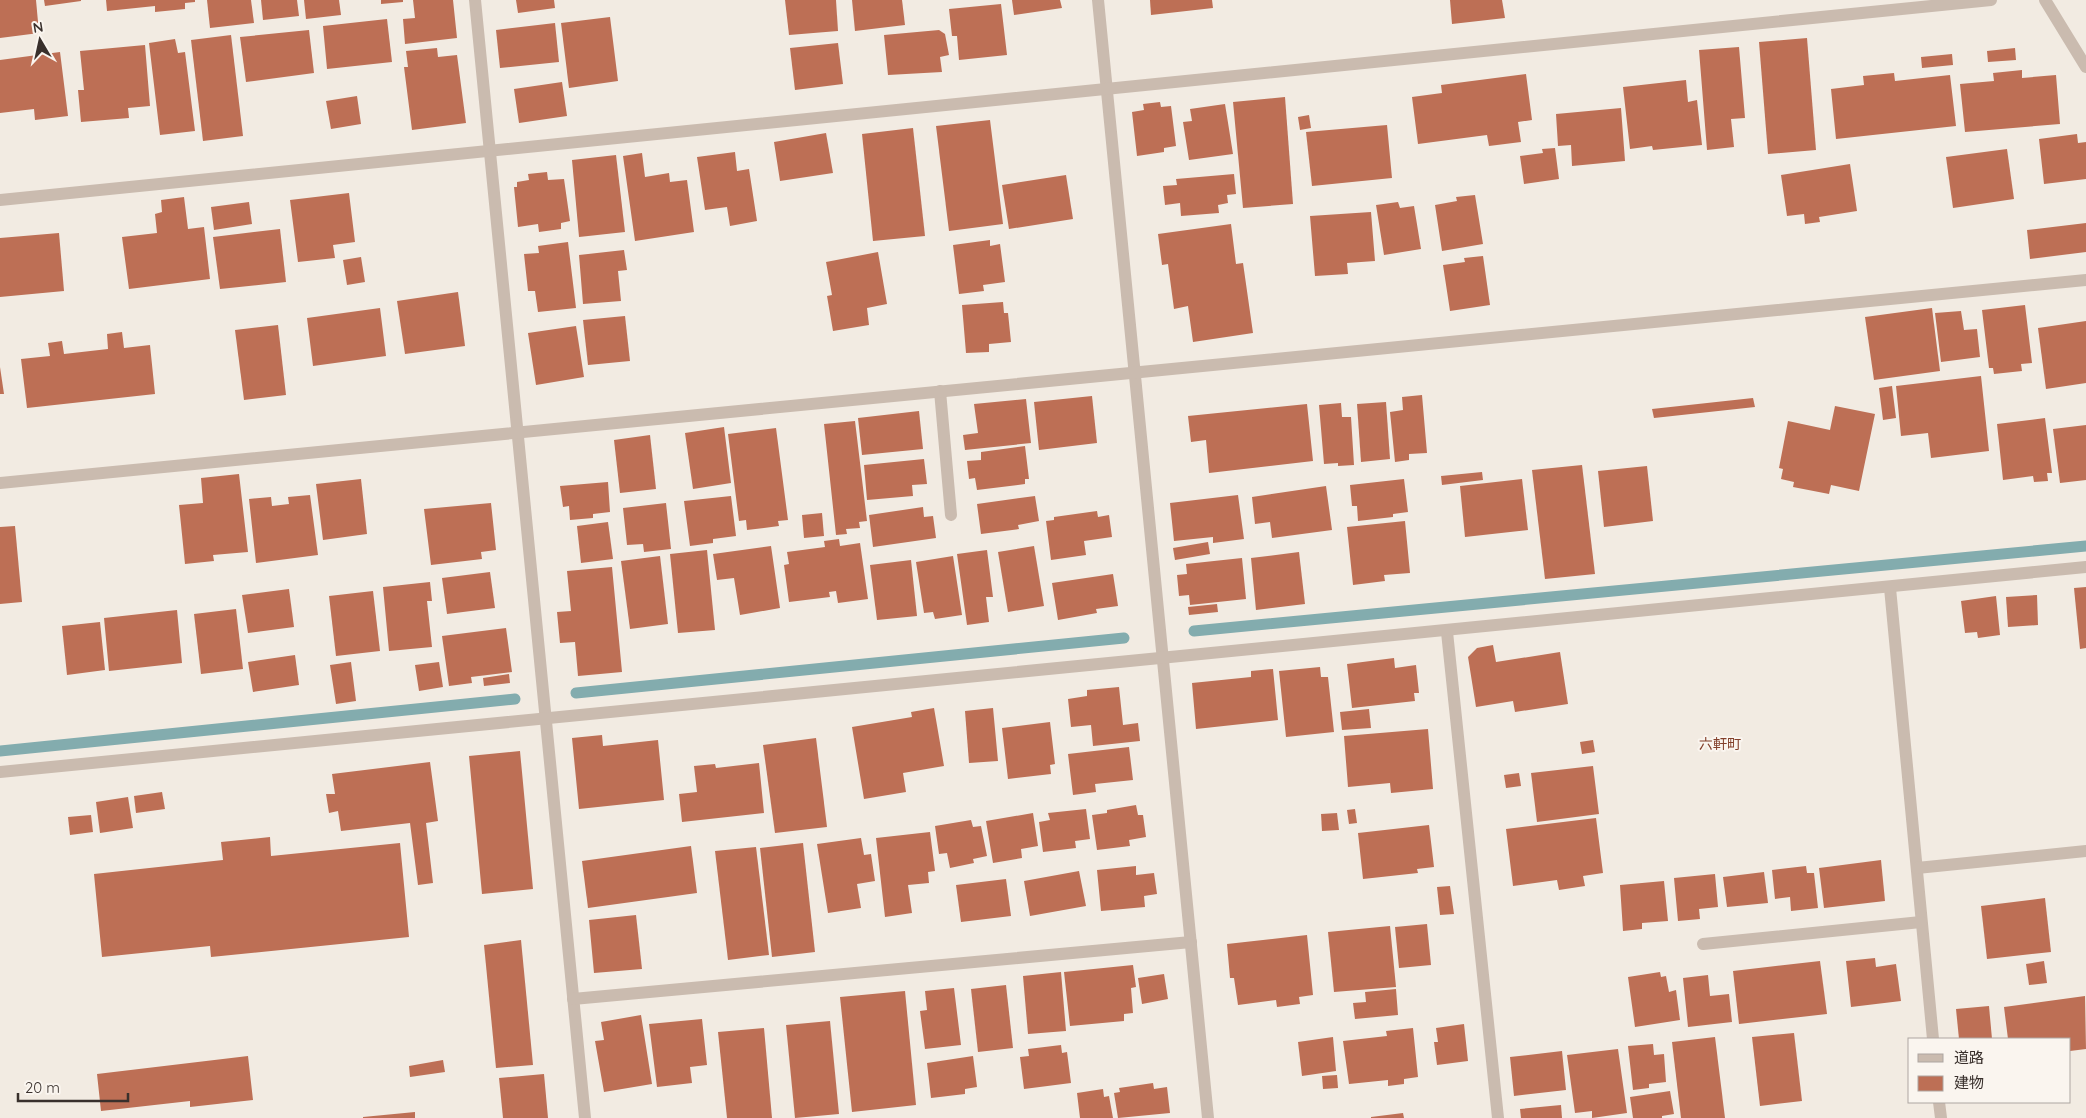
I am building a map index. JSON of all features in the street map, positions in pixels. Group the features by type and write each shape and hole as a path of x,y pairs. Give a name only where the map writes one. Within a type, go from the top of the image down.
{"street":[{"path":"475,0 585,1118"},
{"path":"1098,0 1208,1118"},
{"path":"0,200 1990,0"},
{"path":"2045,0 2086,67"},
{"path":"0,483 2086,280"},
{"path":"940,391 951,515"},
{"path":"0,772 546,717 1447,632 2086,567"},
{"path":"1890,588 1920,922 1933,1038"},
{"path":"1447,632 1498,1118"},
{"path":"1916,868 2086,850"},
{"path":"1703,944 1920,922"},
{"path":"573,999 1191,942"},
{"path":"1940,1103 1941,1118"}],"building":[{"path":"0,0 36,0 39,33 0,38"},
{"path":"44,0 81,0 81,1 45,6"},
{"path":"106,0 195,0 195,2 185,3 185,9 155,12 155,6 107,11"},
{"path":"207,0 251,0 254,23 210,28"},
{"path":"261,0 297,0 299,16 263,20"},
{"path":"304,0 339,0 341,15 306,19"},
{"path":"381,0 403,0 403,2 381,4"},
{"path":"413,0 453,0 457,38 405,44 403,19 415,18"},
{"path":"516,0 554,0 555,8 518,13"},
{"path":"785,0 836,0 838,31 789,35"},
{"path":"852,0 902,0 905,25 855,31"},
{"path":"1012,0 1060,0 1062,8 1014,15"},
{"path":"1150,0 1212,0 1213,8 1151,15"},
{"path":"1450,0 1502,0 1505,18 1452,24"},
{"path":"1001,4 1007,55 959,60 957,36 952,36 949,9"},
{"path":"610,17 618,81 569,88 561,23"},
{"path":"387,19 392,62 327,69 323,26"},
{"path":"555,23 559,62 500,68 496,30"},
{"path":"309,30 314,73 246,82 240,37"},
{"path":"939,30 945,34 949,55 940,57 942,72 888,75 884,35"},
{"path":"231,35 243,136 203,141 191,40"},
{"path":"1807,38 1816,150 1768,154 1759,42"},
{"path":"175,39 178,53 185,52 195,131 160,135 149,43"},
{"path":"838,43 843,84 795,90 790,48"},
{"path":"145,45 150,106 128,108 129,118 81,122 78,90 84,90 80,51"},
{"path":"1739,47 1745,118 1731,119 1734,147 1707,150 1699,50"},
{"path":"437,48 438,57 457,55 466,123 412,130 404,67 408,67 406,51"},
{"path":"2015,48 2016,60 1988,62 1987,51"},
{"path":"60,52 68,116 35,120 34,109 0,113 0,60"},
{"path":"1952,54 1953,65 1922,68 1921,57"},
{"path":"2022,70 2022,78 2056,75 2060,124 1965,132 1960,84 1994,81 1993,73"},
{"path":"1894,73 1895,81 1950,75 1956,126 1836,139 1831,89 1864,85 1863,76"},
{"path":"1526,74 1532,120 1518,122 1521,142 1489,146 1487,135 1418,144 1412,97 1442,93 1441,85"},
{"path":"1686,80 1688,102 1697,100 1702,145 1653,150 1652,146 1630,149 1623,87"},
{"path":"562,82 567,116 519,123 514,89"},
{"path":"357,96 361,124 331,129 326,101"},
{"path":"1285,97 1293,204 1243,208 1233,102"},
{"path":"1160,102 1161,107 1171,106 1176,146 1164,148 1164,152 1137,156 1132,112 1144,110 1143,104"},
{"path":"1225,104 1233,154 1189,160 1183,122 1192,121 1190,109"},
{"path":"1621,108 1625,161 1572,166 1571,145 1558,146 1556,114"},
{"path":"1309,115 1311,128 1300,130 1298,117"},
{"path":"990,120 1003,224 949,231 936,126"},
{"path":"1387,125 1392,178 1312,186 1306,132"},
{"path":"913,128 925,236 873,241 862,134"},
{"path":"826,133 833,173 780,181 774,142"},
{"path":"2077,134 2078,143 2086,142 2086,179 2044,184 2039,139"},
{"path":"1555,148 1559,179 1524,184 1520,156 1543,153 1542,149"},
{"path":"2007,149 2014,199 1953,208 1946,157"},
{"path":"735,152 737,171 749,169 757,221 730,226 727,207 705,210 697,157"},
{"path":"642,153 645,177 669,173 670,182 687,180 694,232 635,241 623,156"},
{"path":"616,155 625,232 579,237 572,160"},
{"path":"1850,164 1857,211 1819,217 1820,222 1805,224 1804,214 1787,216 1781,175"},
{"path":"547,172 548,180 564,179 570,221 561,223 561,229 539,232 538,224 518,227 514,187 517,187 517,182 529,180 528,174"},
{"path":"1234,174 1236,194 1227,195 1228,203 1218,205 1219,213 1181,216 1180,203 1165,205 1163,186 1177,185 1176,179"},
{"path":"1066,175 1073,219 1009,229 1002,185"},
{"path":"349,193 355,242 333,245 335,258 298,262 290,200"},
{"path":"1475,195 1483,244 1442,251 1435,205 1457,201 1456,197"},
{"path":"184,197 188,229 204,227 210,279 129,289 122,237 157,233 155,214 162,212 161,200"},
{"path":"249,202 252,224 214,230 211,207"},
{"path":"1398,202 1400,208 1414,206 1421,249 1384,255 1376,205"},
{"path":"1371,212 1375,261 1347,263 1348,274 1315,276 1310,216"},
{"path":"2086,223 2086,252 2030,259 2027,230"},
{"path":"1231,224 1236,264 1243,263 1253,333 1193,342 1188,306 1174,309 1168,264 1162,265 1158,234"},
{"path":"280,229 286,282 220,289 213,237"},
{"path":"59,233 64,291 0,297 0,238"},
{"path":"990,240 990,246 1000,244 1005,282 983,285 984,291 959,294 953,245"},
{"path":"568,242 576,308 538,312 535,291 528,291 524,254 539,253 538,246"},
{"path":"624,250 627,270 618,271 621,301 583,304 579,255"},
{"path":"878,252 887,304 867,308 869,325 833,331 827,296 832,295 826,262"},
{"path":"1483,256 1490,305 1450,311 1443,265 1465,262 1464,258"},
{"path":"361,257 365,282 347,285 343,260"},
{"path":"458,292 465,346 405,354 397,301"},
{"path":"1003,302 1004,313 1008,313 1011,342 989,344 989,352 966,353 962,305"},
{"path":"2025,305 2032,363 2021,364 2022,371 1994,374 1993,368 1989,368 1982,310"},
{"path":"380,308 386,356 313,366 307,318"},
{"path":"1932,308 1940,371 1874,380 1865,317"},
{"path":"1961,311 1964,330 1977,329 1980,357 1941,362 1935,313"},
{"path":"625,316 630,361 588,365 583,320"},
{"path":"2086,321 2086,383 2046,389 2038,328"},
{"path":"278,325 286,395 244,400 235,330"},
{"path":"576,326 584,377 536,385 528,333"},
{"path":"122,332 124,348 150,345 155,394 27,408 21,359 50,356 48,343 62,341 64,354 108,349 107,334"},
{"path":"0,367 4,394 0,394"},
{"path":"1981,376 1989,451 1931,458 1928,433 1901,436 1896,386"},
{"path":"1892,386 1896,418 1883,420 1879,388"},
{"path":"1422,395 1427,453 1409,454 1409,460 1395,462 1390,412 1403,410 1402,397"},
{"path":"1092,396 1097,443 1039,450 1034,402"},
{"path":"1753,398 1755,407 1654,418 1652,409"},
{"path":"1026,399 1031,443 965,450 963,435 978,433 974,404"},
{"path":"1386,402 1390,459 1361,462 1357,404"},
{"path":"1341,403 1342,417 1351,417 1354,465 1338,466 1338,463 1324,464 1319,405"},
{"path":"1307,404 1313,461 1209,473 1206,440 1191,442 1188,416"},
{"path":"1835,406 1875,414 1859,491 1831,485 1829,494 1793,487 1794,482 1781,479 1783,469 1779,468 1788,421 1830,430"},
{"path":"919,411 923,449 862,455 858,418"},
{"path":"2045,418 2052,473 2047,473 2048,481 2034,482 2033,476 2003,480 1997,424"},
{"path":"855,421 867,521 859,522 860,528 846,529 847,534 836,535 824,424"},
{"path":"2086,425 2086,480 2060,483 2053,429"},
{"path":"724,427 731,483 693,489 685,433"},
{"path":"776,428 788,520 778,521 779,526 747,530 746,520 739,521 728,434"},
{"path":"650,435 656,489 620,493 614,440"},
{"path":"1025,446 1029,479 1025,479 1025,484 977,490 975,478 969,479 967,461 981,460 981,452"},
{"path":"924,459 927,484 912,485 913,496 867,500 864,465"},
{"path":"1582,465 1595,574 1545,579 1532,470"},
{"path":"1647,466 1653,521 1604,527 1598,471"},
{"path":"1482,472 1483,480 1442,485 1441,476"},
{"path":"239,474 248,552 213,555 214,561 185,564 179,505 203,503 201,478"},
{"path":"361,479 367,534 323,540 316,484"},
{"path":"1404,479 1408,512 1393,514 1393,517 1358,521 1357,506 1352,506 1350,485"},
{"path":"1522,479 1528,530 1465,537 1460,486"},
{"path":"608,482 610,512 593,514 593,518 570,520 569,506 563,507 560,486"},
{"path":"1326,486 1332,530 1272,538 1270,522 1255,524 1252,497"},
{"path":"310,495 318,555 256,563 249,499 271,497 272,506 289,504 288,497"},
{"path":"1238,495 1244,539 1213,543 1213,537 1174,541 1170,503"},
{"path":"731,496 736,536 713,539 713,543 690,546 684,501"},
{"path":"1035,496 1039,521 1018,525 1019,529 981,534 977,504"},
{"path":"491,503 496,550 481,552 482,559 431,565 424,509"},
{"path":"666,503 671,549 644,552 643,544 627,545 623,508"},
{"path":"923,507 924,517 933,516 936,538 873,547 869,515"},
{"path":"1097,511 1098,517 1109,515 1112,537 1084,541 1086,555 1051,560 1046,521 1054,520 1054,517"},
{"path":"822,513 824,536 804,538 802,515"},
{"path":"1405,521 1410,573 1384,575 1385,581 1353,585 1347,527"},
{"path":"608,522 613,559 581,563 577,526"},
{"path":"15,526 22,602 0,604 0,527"},
{"path":"839,539 840,546 860,543 868,599 838,603 836,591 829,592 830,597 789,602 784,565 789,564 787,552 825,547 824,541"},
{"path":"1208,542 1210,554 1175,560 1173,548"},
{"path":"771,546 780,608 740,615 734,578 717,580 713,554"},
{"path":"1034,546 1044,606 1008,612 998,552"},
{"path":"707,550 715,630 678,633 670,554"},
{"path":"987,550 993,597 986,597 989,622 967,625 957,554"},
{"path":"1299,552 1305,604 1256,610 1251,558"},
{"path":"660,556 668,624 630,629 621,561"},
{"path":"953,556 962,615 935,619 933,612 924,613 916,562"},
{"path":"1242,558 1246,599 1190,605 1189,595 1179,596 1177,575 1187,574 1186,564"},
{"path":"911,560 917,616 877,620 870,565"},
{"path":"612,567 622,672 578,676 575,642 560,643 557,612 571,611 567,571"},
{"path":"490,572 495,608 447,614 442,578"},
{"path":"1113,574 1118,606 1096,609 1097,613 1058,620 1052,583"},
{"path":"430,582 432,601 427,601 432,647 389,651 383,587"},
{"path":"2086,587 2086,648 2080,649 2074,588"},
{"path":"289,589 294,627 248,633 242,595"},
{"path":"373,591 380,651 336,656 329,596"},
{"path":"2037,595 2038,625 2008,627 2006,597"},
{"path":"1996,596 2000,635 1978,638 1977,632 1965,633 1961,601"},
{"path":"1217,604 1218,612 1189,615 1188,607"},
{"path":"236,609 243,669 201,674 194,614"},
{"path":"177,610 182,663 109,671 104,618"},
{"path":"100,622 105,670 67,675 62,626"},
{"path":"506,628 512,672 471,677 472,683 449,686 442,636"},
{"path":"1493,645 1496,662 1560,652 1568,704 1515,712 1513,701 1476,707 1468,657 1477,648"},
{"path":"295,655 299,685 253,692 248,662"},
{"path":"1394,658 1395,668 1416,665 1419,693 1414,693 1415,701 1352,708 1347,664"},
{"path":"351,662 356,701 336,704 330,665"},
{"path":"439,662 443,687 419,691 415,665"},
{"path":"1320,667 1321,677 1328,677 1334,732 1286,737 1279,671"},
{"path":"1273,669 1278,720 1196,729 1192,683 1251,677 1251,671"},
{"path":"509,674 510,683 484,686 483,678"},
{"path":"1119,687 1123,725 1138,723 1140,741 1093,746 1091,725 1071,727 1068,699 1087,696 1087,690"},
{"path":"934,708 944,766 903,773 906,792 864,799 852,727 912,717 911,712"},
{"path":"993,708 998,761 969,763 965,711"},
{"path":"1369,709 1371,728 1342,730 1340,712"},
{"path":"1050,722 1055,764 1050,765 1051,774 1008,779 1002,728"},
{"path":"1428,729 1433,789 1391,793 1390,783 1348,787 1344,736"},
{"path":"602,735 603,746 658,740 664,800 579,809 572,738"},
{"path":"816,738 827,827 775,833 763,745"},
{"path":"1593,740 1595,752 1582,754 1580,742"},
{"path":"1129,747 1133,780 1095,784 1096,792 1073,795 1068,754"},
{"path":"520,751 533,889 482,894 469,756"},
{"path":"430,762 438,821 426,823 433,883 418,885 410,823 341,831 338,811 329,813 326,794 335,794 332,774"},
{"path":"759,763 764,813 682,822 679,794 697,792 694,766 715,764 716,768"},
{"path":"1593,766 1599,814 1537,822 1531,773"},
{"path":"1519,773 1521,786 1506,788 1504,775"},
{"path":"162,792 165,809 136,813 134,796"},
{"path":"128,797 133,828 100,833 96,802"},
{"path":"1136,805 1138,815 1143,815 1146,837 1129,840 1130,846 1097,850 1092,815 1107,813 1107,810"},
{"path":"1086,809 1090,839 1075,841 1076,848 1043,852 1039,822 1050,820 1048,813"},
{"path":"1355,809 1357,823 1349,824 1347,810"},
{"path":"1033,813 1038,846 1021,849 1022,858 993,863 986,821"},
{"path":"1337,813 1339,830 1322,831 1321,814"},
{"path":"91,815 93,832 70,835 68,817"},
{"path":"1596,818 1603,873 1583,876 1585,886 1559,890 1557,880 1513,886 1506,829"},
{"path":"971,820 973,827 981,826 987,856 973,859 974,863 950,868 947,853 939,854 935,826"},
{"path":"1429,825 1434,867 1417,869 1418,873 1363,879 1358,833"},
{"path":"930,832 935,871 928,872 929,883 908,885 912,913 885,917 876,838"},
{"path":"270,837 271,856 400,843 409,937 211,957 210,946 102,957 94,874 223,860 221,842"},
{"path":"861,838 864,855 871,854 875,881 857,884 861,908 828,913 817,844"},
{"path":"803,843 815,952 772,957 760,848"},
{"path":"691,846 697,893 588,908 582,861"},
{"path":"756,847 769,955 728,960 715,851"},
{"path":"1881,860 1885,901 1824,908 1819,868"},
{"path":"1136,866 1136,875 1154,873 1157,894 1144,896 1145,907 1101,911 1097,870"},
{"path":"1806,866 1807,873 1814,873 1818,908 1791,911 1790,897 1775,899 1772,870"},
{"path":"1079,871 1086,906 1030,916 1024,881"},
{"path":"1764,872 1768,903 1727,907 1723,877"},
{"path":"1715,874 1718,907 1699,909 1700,919 1678,921 1674,878"},
{"path":"1006,879 1011,916 961,922 956,885"},
{"path":"1664,881 1668,921 1642,923 1642,929 1623,931 1620,885"},
{"path":"1450,886 1454,914 1440,915 1437,887"},
{"path":"2045,898 2051,952 1987,959 1981,906"},
{"path":"636,915 642,969 594,973 589,920"},
{"path":"1427,924 1431,965 1399,968 1395,927"},
{"path":"1390,926 1396,987 1334,992 1328,932"},
{"path":"1307,935 1313,995 1299,997 1300,1004 1277,1007 1276,1000 1238,1005 1234,978 1230,978 1227,944"},
{"path":"521,940 533,1065 496,1068 484,945"},
{"path":"1875,958 1876,967 1896,964 1901,1001 1851,1007 1846,961"},
{"path":"1820,961 1827,1014 1739,1024 1733,971"},
{"path":"2044,961 2047,983 2029,985 2026,964"},
{"path":"1133,965 1136,987 1131,988 1133,1013 1124,1014 1124,1021 1070,1026 1064,972"},
{"path":"1061,972 1066,1031 1028,1034 1023,976"},
{"path":"1660,972 1661,977 1666,976 1669,992 1676,990 1680,1020 1635,1027 1628,977"},
{"path":"1164,974 1168,999 1142,1004 1138,978"},
{"path":"1708,975 1710,996 1729,994 1732,1022 1688,1027 1683,978"},
{"path":"1006,985 1013,1048 978,1052 971,989"},
{"path":"954,988 961,1045 925,1049 920,1011 927,1010 925,991"},
{"path":"1396,989 1398,1015 1355,1019 1353,1003 1366,1002 1365,992"},
{"path":"905,991 916,1105 852,1112 840,997"},
{"path":"2085,996 2086,1049 2071,1051 2071,1038 2008,1038 2004,1007"},
{"path":"1989,1006 1992,1038 1959,1038 1956,1009"},
{"path":"641,1015 652,1084 604,1092 595,1041 604,1040 601,1022"},
{"path":"702,1019 707,1065 690,1067 692,1083 657,1087 649,1024"},
{"path":"830,1021 839,1114 795,1118 786,1025"},
{"path":"1464,1024 1468,1061 1437,1065 1434,1042 1438,1042 1436,1028"},
{"path":"764,1028 772,1118 727,1118 718,1032"},
{"path":"1413,1028 1418,1077 1404,1079 1404,1084 1388,1086 1388,1080 1349,1084 1343,1041 1387,1036 1386,1031"},
{"path":"1794,1033 1802,1101 1760,1106 1752,1037"},
{"path":"1333,1037 1336,1071 1302,1076 1298,1042"},
{"path":"1715,1037 1725,1118 1681,1118 1672,1042"},
{"path":"1653,1044 1654,1055 1664,1054 1666,1082 1649,1084 1649,1088 1633,1090 1628,1046"},
{"path":"1061,1045 1062,1053 1067,1052 1071,1083 1024,1089 1020,1057 1029,1056 1028,1049"},
{"path":"1618,1049 1627,1113 1592,1118 1592,1111 1575,1113 1567,1055"},
{"path":"1562,1051 1566,1090 1514,1096 1510,1057"},
{"path":"248,1056 253,1100 190,1107 190,1101 101,1111 97,1074"},
{"path":"973,1056 977,1087 965,1089 965,1094 931,1098 927,1063"},
{"path":"443,1060 445,1072 410,1077 409,1066"},
{"path":"544,1074 548,1118 503,1118 499,1078"},
{"path":"1337,1075 1338,1088 1323,1089 1322,1076"},
{"path":"1153,1083 1154,1089 1167,1087 1170,1113 1118,1118 1114,1093 1120,1092 1119,1088"},
{"path":"1103,1089 1104,1097 1109,1096 1113,1118 1080,1118 1077,1093"},
{"path":"1670,1091 1674,1114 1662,1116 1662,1118 1633,1118 1630,1097"},
{"path":"1561,1105 1562,1118 1521,1118 1520,1109"},
{"path":"415,1112 415,1118 363,1118 363,1117"},
{"path":"1403,1113 1404,1118 1371,1118 1371,1117"}],"waterway":[{"path":"1194,631 2086,546"},
{"path":"576,693 1124,638"},
{"path":"0,751 515,699"}],"district":[{"name":"六軒町","path":"1720,744"}]}
